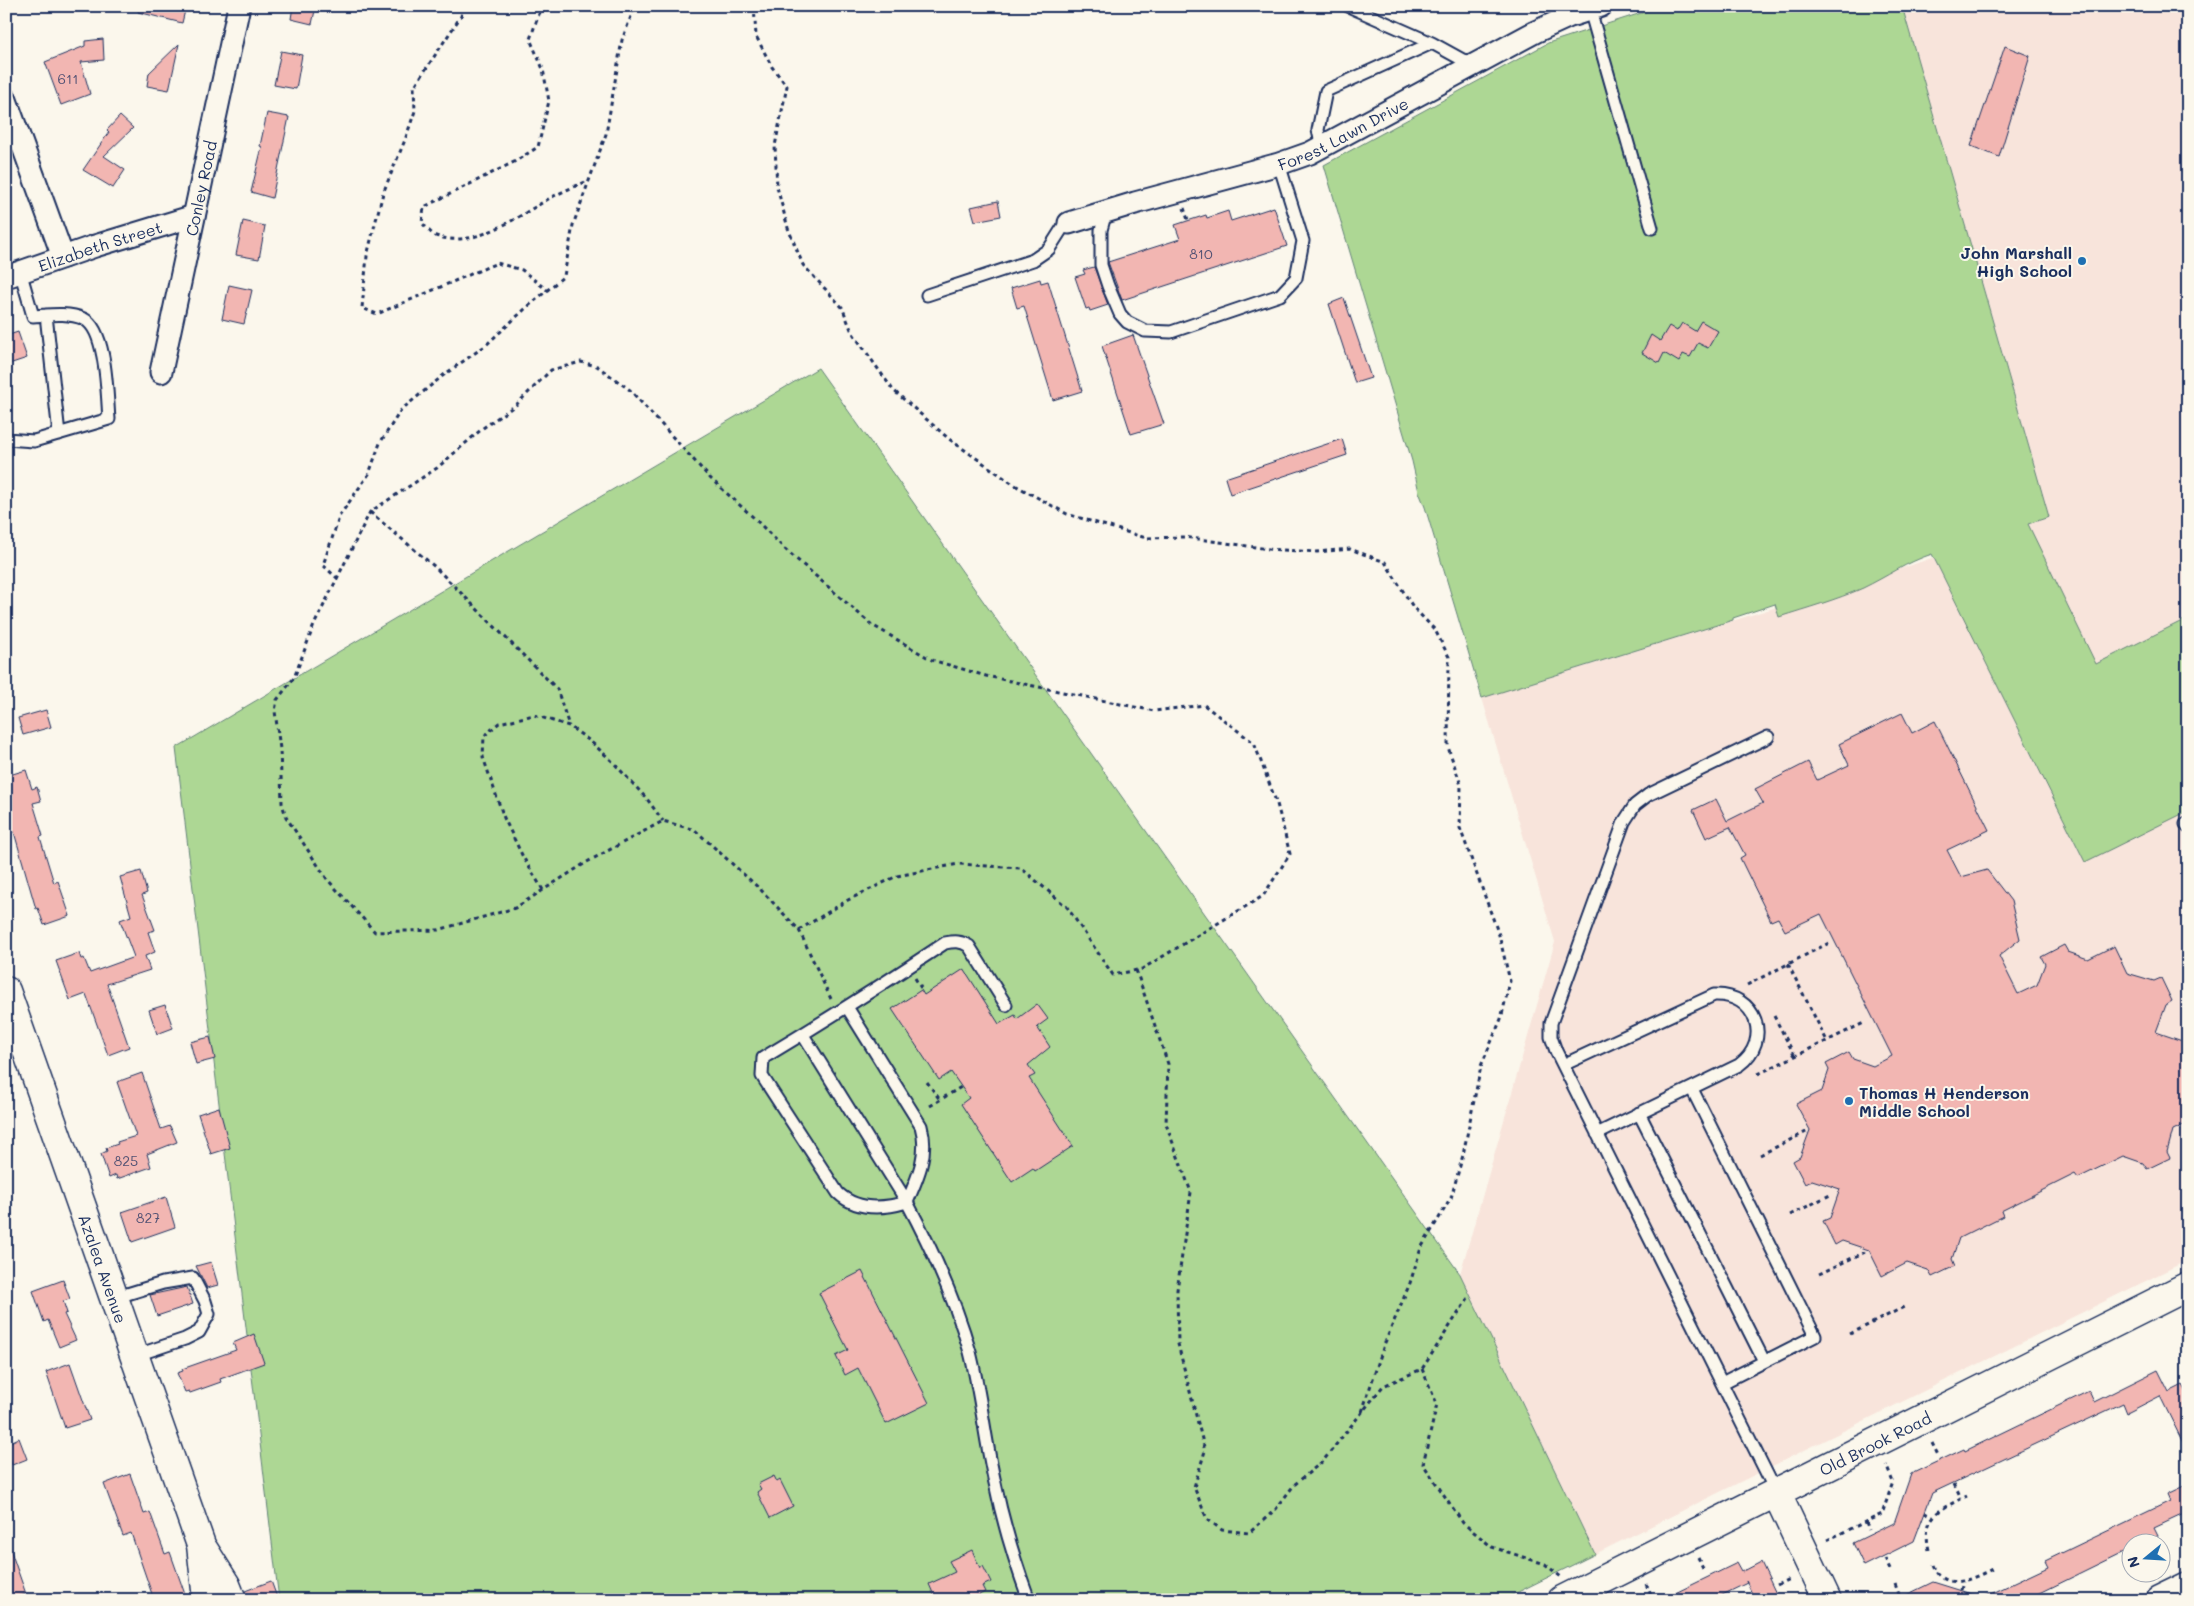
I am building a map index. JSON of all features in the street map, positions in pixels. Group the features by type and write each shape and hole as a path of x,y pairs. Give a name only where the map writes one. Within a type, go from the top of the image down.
{"street":[{"name":"Conley Road","path":"161,372 239,6"},
{"name":"Forest Lawn Drive","path":"1069,223 1279,164 1322,148 1472,65 1556,22 1596,8"},
{"path":"6,100 63,257"},
{"name":"Elizabeth Street","path":"13,274 194,216"},
{"name":"Azalea Avenue","path":"6,991 201,1545 226,1586 232,1600"},
{"name":"Old Brook Road","path":"1571,1596 2188,1286"},
{"path":"1777,1494 1827,1600"},
{"name":"Azalea Avenue","path":"201,1545 206,1590 210,1600"},
{"path":"2159,1600 2188,1586"}],"lane":[{"path":"1348,6 1432,43 1472,65"},
{"path":"1596,8 1652,228"},
{"path":"1322,148 1318,130 1326,91 1432,43"},
{"path":"1106,212 1100,230 1101,265 1120,314 1127,322 1145,331 1171,332 1280,295 1296,278 1303,241 1279,164"},
{"path":"927,295 1033,260 1049,249 1063,227 1069,223"},
{"path":"6,439 34,441 109,419 106,363 94,331 85,320 60,314 33,316 13,274"},
{"path":"46,315 60,434"},
{"path":"1768,737 1648,794 1635,805 1629,813 1551,1023 1554,1047 1777,1494"},
{"path":"2188,823 2186,824 2188,827"},
{"path":"908,1202 889,1208 869,1207 846,1201 838,1193 762,1076 763,1058 842,1010 945,943 954,941 962,942 969,946 1006,1005"},
{"path":"1563,1065 1702,999 1720,994 1736,997 1745,1004 1755,1023 1758,1033 1754,1049 1749,1058 1740,1065 1597,1134"},
{"path":"842,1010 921,1126 924,1135 922,1161 908,1202"},
{"path":"802,1034 908,1202 936,1258 963,1329 976,1380 1005,1526 1029,1600"},
{"path":"1692,1089 1815,1336 1722,1383"},
{"path":"1639,1113 1764,1362"},
{"path":"114,1298 163,1283 192,1278 205,1301 208,1314 200,1332 134,1356"}],"path":[{"path":"464,6 461,16 414,87 415,112 383,193 367,256 362,308 377,314 497,263 522,270 547,290"},
{"path":"545,6 539,14 530,39 543,69 549,101 538,147 514,162 424,207 422,223 434,236 456,239 484,233 590,180"},
{"path":"338,579 323,564 340,515 369,474 380,443 401,410 445,374 485,346 564,276 573,225 606,134 622,40 635,6"},
{"path":"754,6 756,36 772,68 787,86 775,146 777,187 788,228 804,265 842,307 852,332 893,390 949,439 981,462 1013,484 1067,514 1146,538 1184,537 1269,549 1317,552 1350,549 1385,562 1413,607 1435,630 1450,657 1448,748 1460,785 1460,828 1499,935 1510,981 1501,1019 1481,1066 1463,1155 1451,1198 1421,1248 1410,1283 1384,1346 1362,1412"},
{"path":"663,821 587,862 515,908 438,930 375,932 327,879 292,828 282,803 280,748 275,711 277,700 294,678 314,625 370,512 437,468 484,428 517,404 551,370 581,362 597,366 630,390 711,479 786,550 872,626 932,660 986,676 1154,710 1204,705 1254,743 1277,804 1290,854 1263,896 1142,969 1113,975 1067,907 1021,868 958,864 897,876 848,900 799,930"},
{"path":"370,512 435,567 557,689 569,726"},
{"path":"543,890 523,857 504,818 483,757 484,736 499,723 534,715 569,726 590,741 647,798 663,821 695,830 761,890 799,930 842,1010"},
{"path":"1747,984 1829,943"},
{"path":"1788,964 1826,1041"},
{"path":"1136,970 1168,1064 1166,1124 1191,1192 1178,1290 1178,1344 1205,1451 1194,1487 1207,1519 1222,1530 1249,1533 1276,1509 1294,1485 1323,1461 1383,1386 1422,1369 1470,1295"},
{"path":"913,976 922,988"},
{"path":"1774,1016 1795,1056"},
{"path":"1758,1074 1866,1022"},
{"path":"927,1082 940,1100"},
{"path":"930,1106 961,1087"},
{"path":"1760,1155 1808,1131"},
{"path":"1790,1214 1832,1194"},
{"path":"1819,1274 1866,1252"},
{"path":"1850,1334 1906,1306"},
{"path":"1422,1369 1437,1404 1423,1464 1464,1523 1492,1547 1545,1564 1571,1596"},
{"path":"1932,1443 1938,1455"},
{"path":"1827,1540 1882,1514 1893,1480 1886,1466"},
{"path":"1954,1484 1961,1499"},
{"path":"1929,1550 1927,1534 1933,1516 1941,1508 1968,1496"},
{"path":"1886,1501 1892,1502"},
{"path":"1925,1512 1933,1516"},
{"path":"1866,1522 1869,1530"},
{"path":"1698,1558 1704,1571"},
{"path":"1885,1558 1890,1569"},
{"path":"1934,1565 1944,1578 1964,1582 1992,1569"},
{"path":"1777,1585 1789,1579"},
{"path":"1961,1590 1964,1582"},
{"path":"1646,1584 1653,1600"},
{"path":"1894,1584 1900,1597"}],"shaded area":[{"name":"Thomas H Henderson Middle School","path":"1902,6 2188,6 2188,1260 1595,1554 1460,1274 1555,942 1482,698 1903,568 2049,517"}],"green space":[{"path":"1663,6 1902,6 2049,517 2028,524 2096,664 2188,618 2188,811 2085,862 1932,554 1905,565 1863,588 1811,607 1779,617 1775,604 1733,618 1733,620 1482,698 1419,492 1412,461 1324,165 1548,43"},
{"path":"818,368 1460,1274 1595,1554 1502,1600 279,1600 176,748"}],"building":[{"path":"139,6 186,6 182,23 138,12"},
{"path":"293,6 316,6 312,24 291,19"},
{"path":"103,39 104,60 81,62 90,94 61,105 45,62 85,46 85,41"},
{"path":"179,44 169,90 147,86 149,73"},
{"path":"2005,46 2030,56 1999,157 1971,146"},
{"path":"281,51 302,55 296,89 274,85"},
{"path":"267,113 289,117 272,198 251,192 262,147 260,146"},
{"path":"120,116 133,128 104,156 125,170 113,188 83,170 109,132 107,130"},
{"path":"998,201 1001,216 975,221 971,207"},
{"path":"1274,207 1287,246 1122,300 1108,262 1180,239 1175,225 1206,215 1207,218 1228,211 1231,221"},
{"path":"243,221 265,226 259,259 236,255"},
{"path":"1094,267 1108,305 1090,311 1089,308 1086,309 1075,277 1085,274 1083,270"},
{"path":"1040,279 1041,283 1048,281 1082,391 1053,400 1024,306 1017,308 1011,288"},
{"path":"229,285 252,290 244,324 222,319"},
{"path":"1344,298 1371,378 1355,383 1329,304"},
{"path":"1701,321 1718,331 1708,348 1698,343 1690,357 1683,354 1679,362 1664,353 1659,363 1642,353 1651,335 1660,341 1669,326 1677,331 1682,323 1695,331"},
{"path":"18,332 27,358 6,365 6,336"},
{"path":"1133,335 1164,424 1131,434 1102,346"},
{"path":"1342,439 1347,455 1230,494 1225,478"},
{"path":"46,710 51,727 23,735 18,718"},
{"path":"1902,713 1912,733 1935,721 1989,830 1947,850 1961,877 1987,870 2011,901 2020,939 1999,956 2018,994 2037,985 2045,964 2041,957 2064,945 2068,952 2088,959 2114,946 2127,973 2154,981 2161,978 2172,1001 2166,1005 2156,1032 2188,1043 2188,1123 2173,1130 2167,1152 2170,1158 2147,1169 2143,1163 2123,1156 2078,1178 2075,1174 2001,1211 2003,1216 1959,1238 1952,1259 1955,1266 1932,1277 1928,1270 1907,1263 1882,1276 1869,1250 1842,1241 1835,1245 1823,1221 1830,1218 1840,1189 1812,1180 1805,1184 1793,1161 1800,1157 1810,1130 1796,1104 1822,1091 1829,1070 1826,1064 1849,1052 1853,1059 1873,1066 1892,1056 1821,914 1785,931 1778,918 1771,921 1740,858 1745,855 1730,827 1706,838 1693,810 1716,799 1727,821 1763,803 1755,789 1808,762 1817,780 1849,765 1839,744"},
{"path":"26,770 32,789 37,787 41,801 33,803 43,836 40,837 54,883 58,881 70,916 44,925 38,908 36,909 14,832 10,834 6,821 6,798 12,796 6,776"},
{"path":"141,871 147,893 142,895 155,930 148,932 155,952 145,956 150,970 107,984 129,1047 108,1055 86,994 70,1000 56,961 79,953 81,959 84,958 90,973 134,957 120,920 131,916 120,877"},
{"path":"964,969 999,1024 1015,1015 1017,1019 1037,1004 1048,1019 1037,1027 1050,1047 1028,1065 1035,1075 1029,1078 1073,1146 1035,1171 1033,1168 1012,1182 961,1104 969,1098 951,1072 939,1080 892,1009 921,990 924,995"},
{"path":"165,1005 173,1028 157,1034 149,1010"},
{"path":"210,1037 215,1059 196,1064 190,1042"},
{"path":"142,1073 161,1129 170,1126 177,1142 147,1154 151,1167 117,1179 116,1175 109,1178 101,1154 107,1151 106,1148 118,1144 117,1142 136,1136 117,1082"},
{"path":"219,1107 230,1148 211,1154 198,1114"},
{"path":"166,1197 175,1227 132,1242 122,1212"},
{"path":"211,1262 218,1285 207,1288 196,1266"},
{"path":"862,1271 929,1403 886,1424 858,1368 845,1375 836,1356 848,1350 819,1293"},
{"path":"63,1280 70,1299 63,1301 67,1313 64,1314 76,1340 59,1347 48,1320 44,1322 33,1291"},
{"path":"187,1287 193,1304 157,1316 150,1295"},
{"path":"254,1334 264,1363 220,1379 221,1382 190,1393 189,1391 185,1392 177,1373 183,1371 182,1369 236,1350 233,1343"},
{"path":"70,1363 90,1420 65,1428 46,1372"},
{"path":"2158,1370 2169,1392 2183,1385 2188,1395 2188,1453 2160,1396 2127,1413 2123,1403 1932,1493 1914,1541 1864,1566 1853,1543 1894,1523 1911,1474 1964,1449 1965,1451 2089,1391 2094,1402"},
{"path":"19,1438 27,1459 12,1465 6,1450 6,1444"},
{"path":"130,1474 144,1514 150,1512 165,1554 170,1552 187,1600 154,1600 131,1533 123,1536 104,1484"},
{"path":"774,1476 777,1482 780,1480 793,1506 770,1518 757,1492 761,1489 758,1484"},
{"path":"2188,1484 2188,1512 2154,1528 2157,1534 2122,1534 2122,1553 2034,1596 2036,1600 1896,1600 1933,1582 1981,1597 1980,1599 2048,1567 2045,1561 2170,1501 2167,1494"},
{"path":"6,1543 8,1543 26,1594 9,1600 6,1600"},
{"path":"972,1550 980,1568 983,1566 991,1582 982,1586 985,1592 969,1600 936,1600 929,1584 955,1572 949,1561"},
{"path":"1761,1562 1779,1600 1755,1600 1747,1583 1712,1600 1661,1600 1737,1563 1742,1572"},
{"path":"271,1581 278,1600 247,1600 245,1591"}],"place":[{"name":"John Marshall High School","path":"2082,261"},
{"name":"Thomas H Henderson Middle School","path":"1849,1101"}]}
